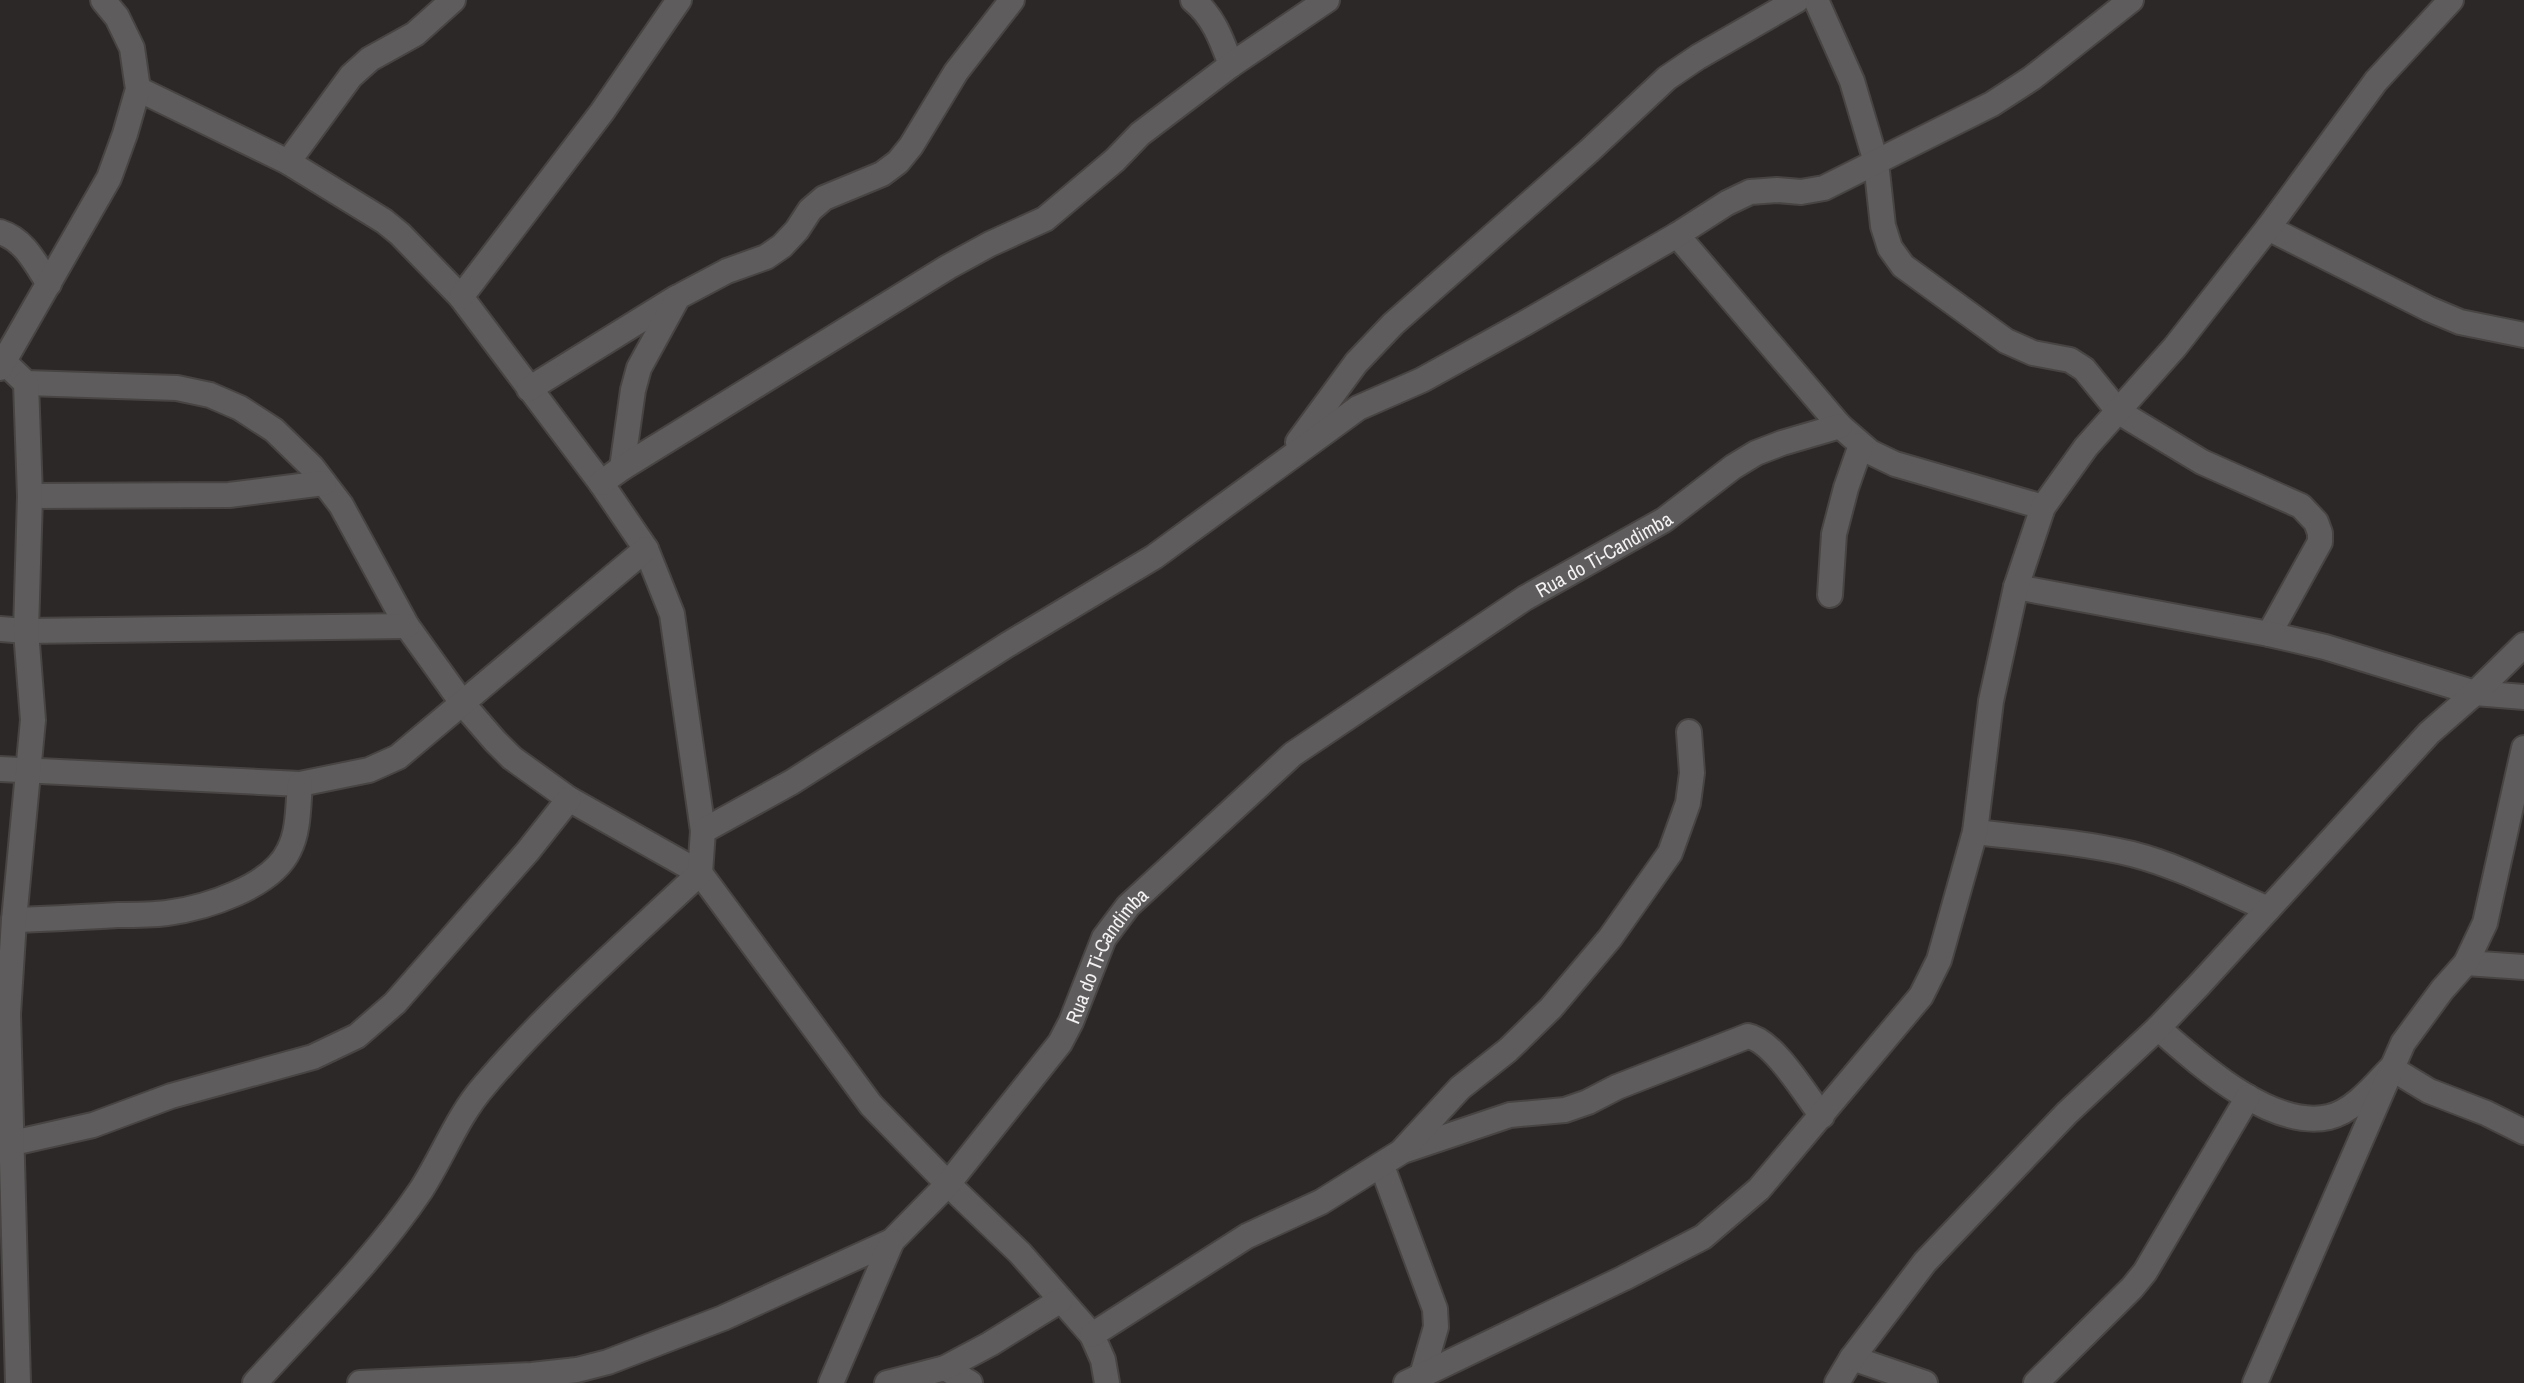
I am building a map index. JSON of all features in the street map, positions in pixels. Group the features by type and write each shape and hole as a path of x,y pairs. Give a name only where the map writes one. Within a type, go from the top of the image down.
{"street":[{"path":"103,0 117,17 132,48 138,89 109,178 2,365 26,383 177,388 210,395 240,408 274,430 312,467 341,505 407,626 463,704 512,758 569,799 700,873 871,1105 1020,1253 1092,1335 1103,1360 1107,1383"},
{"path":"288,162 351,76 370,59 415,34 453,0"},
{"path":"461,297 602,112 679,0"},
{"path":"529,389 678,297 727,271 766,257 782,246 810,210 824,198 882,174 898,162 956,72 1012,0"},
{"path":"1193,0 1208,14 1219,31 1231,65"},
{"path":"601,483 948,267 1045,219 1106,168 1140,134 1231,65 1327,0"},
{"path":"1284,460 1356,363 1393,324 1667,78 1797,0"},
{"path":"1816,0 1852,81 1876,162 1883,226 1890,248 1903,266 2006,341 2033,353 2070,360 2084,369 2119,412 2202,462 2301,506 2316,522 2320,542 2269,634"},
{"path":"703,831 792,782 1007,645 1154,557 1358,408 1422,380 1677,235 1710,212 1750,192 1801,192 1824,188 1992,104 2032,78 2131,0"},
{"path":"1414,1379 1703,1237 1759,1189 1921,996 1939,960 1975,832 1991,701 2016,587 2043,507 2086,447 2175,347 2268,228 2376,81 2451,0"},
{"path":"138,89 288,162 392,228 461,297 601,483 646,549 672,614 703,831 700,873 548,1017 482,1087 422,1188 374,1252 255,1383"},
{"path":"2268,228 2460,322 2524,335"},
{"path":"0,232 26,248 49,284"},
{"path":"1677,235 1840,426 1870,452 1895,464 2043,507"},
{"path":"622,468 639,368 678,297"},
{"path":"18,1383 7,1186 13,1143 8,1014 33,720 26,631 30,496 26,383"},
{"name":"Rua do Ti-Candimba","path":"360,1383 532,1375 577,1370 608,1362 723,1318 892,1241 948,1184 1060,1043 1104,938 1128,906 1293,754 1525,598 1664,520 1756,453 1840,426"},
{"path":"1830,595 1834,534 1861,445"},
{"path":"30,496 229,495 324,483"},
{"path":"0,769 300,784 380,766 398,757 463,704 646,549"},
{"path":"2016,587 2269,634 2325,647 2475,693 2524,697"},
{"path":"0,629 407,626"},
{"path":"1837,1383 1852,1358 1925,1262 2067,1113 2158,1028 2429,733 2524,645"},
{"path":"1392,1159 1460,1088 1508,1050 1551,1008 1644,891 1670,853 1688,803 1692,773 1689,732"},
{"path":"2255,1383 2403,1043 2466,963 2485,923 2524,748"},
{"path":"14,920 166,913 195,908 228,897 277,868 289,852 295,835 300,784"},
{"path":"13,1143 93,1125 171,1096 313,1057 357,1036 395,1003 528,851 569,799"},
{"path":"1975,832 2096,847 2134,855 2171,867 2268,909"},
{"path":"2466,963 2524,967"},
{"path":"2158,1028 2220,1080 2248,1097 2293,1116 2331,1117 2367,1094 2391,1068"},
{"path":"1092,1335 1247,1236 1321,1202 1392,1159 1510,1115 1565,1110 1748,1036 1757,1038 1769,1047 1822,1116"},
{"path":"2391,1068 2429,1091 2524,1132"},
{"path":"2036,1383 2145,1272 2248,1097"},
{"path":"1392,1159 1435,1309 1436,1327 1414,1379"},
{"path":"831,1383 892,1241"},
{"path":"887,1383 945,1368 1061,1300"},
{"path":"1852,1358 1925,1383"},
{"path":"945,1368 970,1383"}]}
